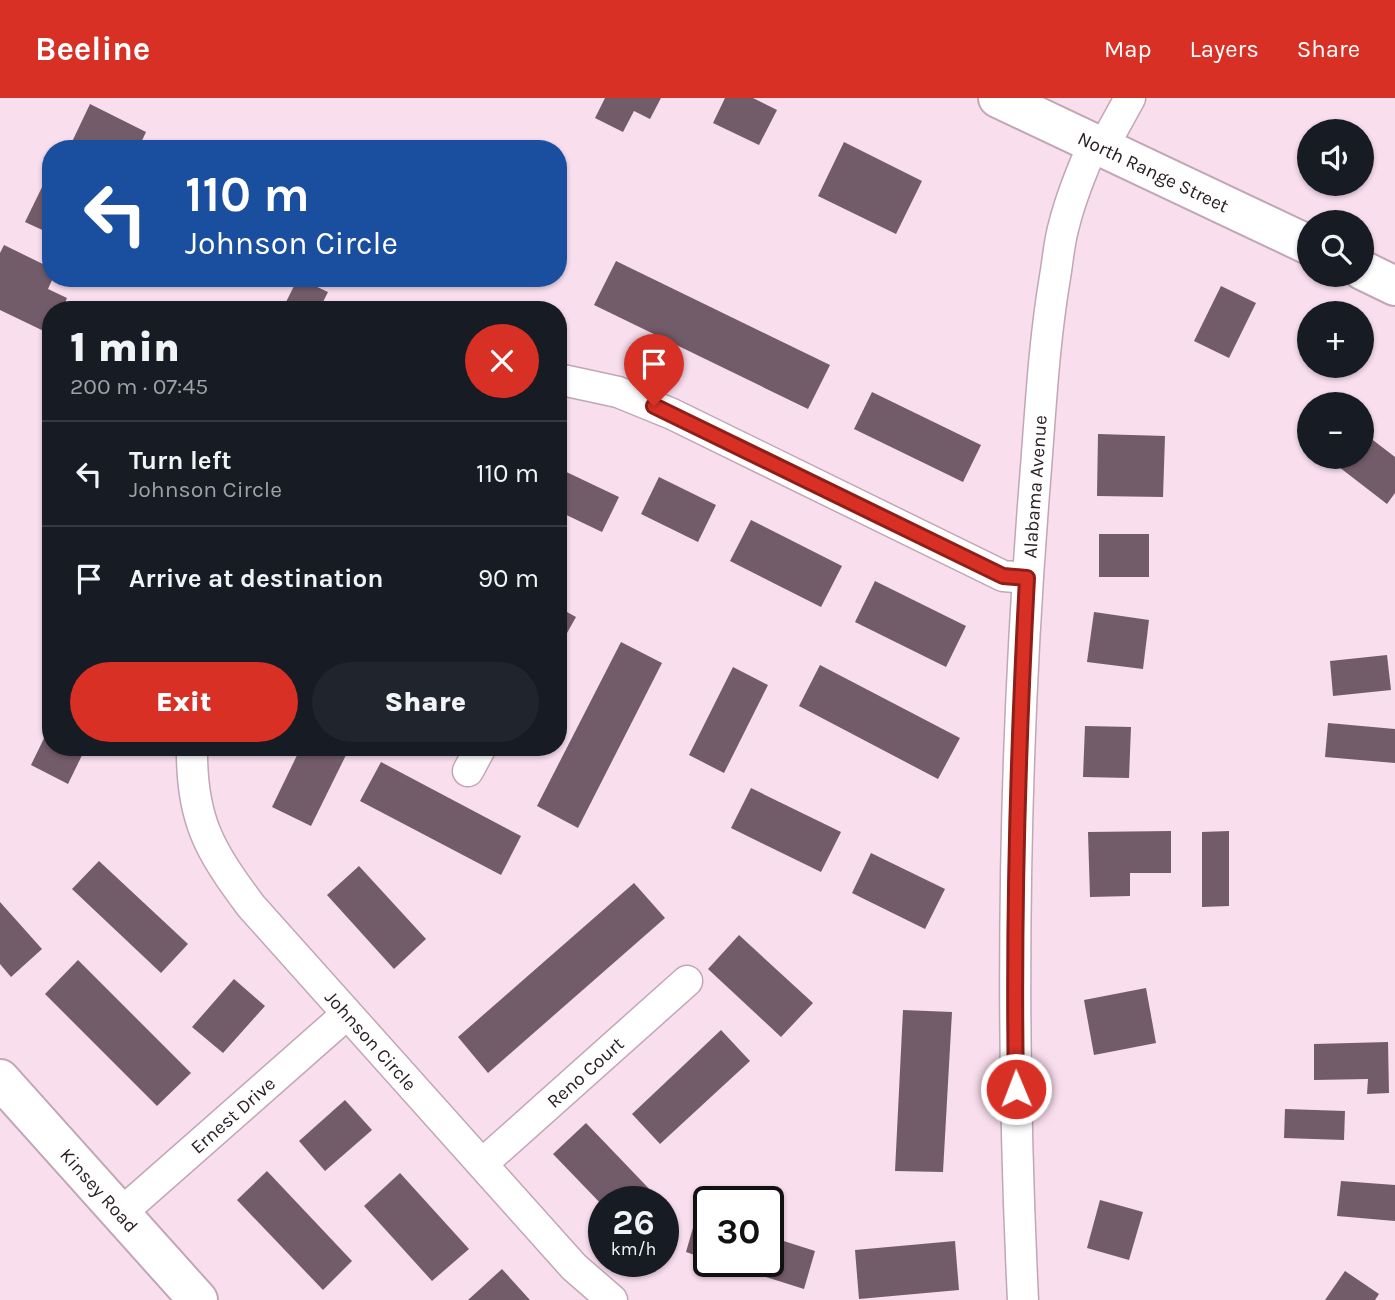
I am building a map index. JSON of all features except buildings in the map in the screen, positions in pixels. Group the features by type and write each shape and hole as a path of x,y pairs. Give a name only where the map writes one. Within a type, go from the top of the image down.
{"street":[{"name":"North Range Street","path":"998,98 1297,239"},
{"name":"Alabama Avenue","path":"1023,1300 1018,1194 1015,902 1018,756 1027,578 1048,319 1063,228 1080,175 1130,98"},
{"path":"1374,276 1395,286"},
{"path":"567,381 618,392 672,414 1003,576 1027,578"},
{"name":"Johnson Circle","path":"192,756 191,778 196,811 209,844 251,906 574,1267 612,1300"},
{"name":"Reno Court","path":"482,1164 687,981"},
{"name":"Ernest Drive","path":"120,1214 347,1014"},
{"name":"Kinsey Road","path":"0,1079 198,1300"}],"route":[{"path":"654,406 1003,576 1027,578 1018,756 1014,1011 1016,1089"}]}
